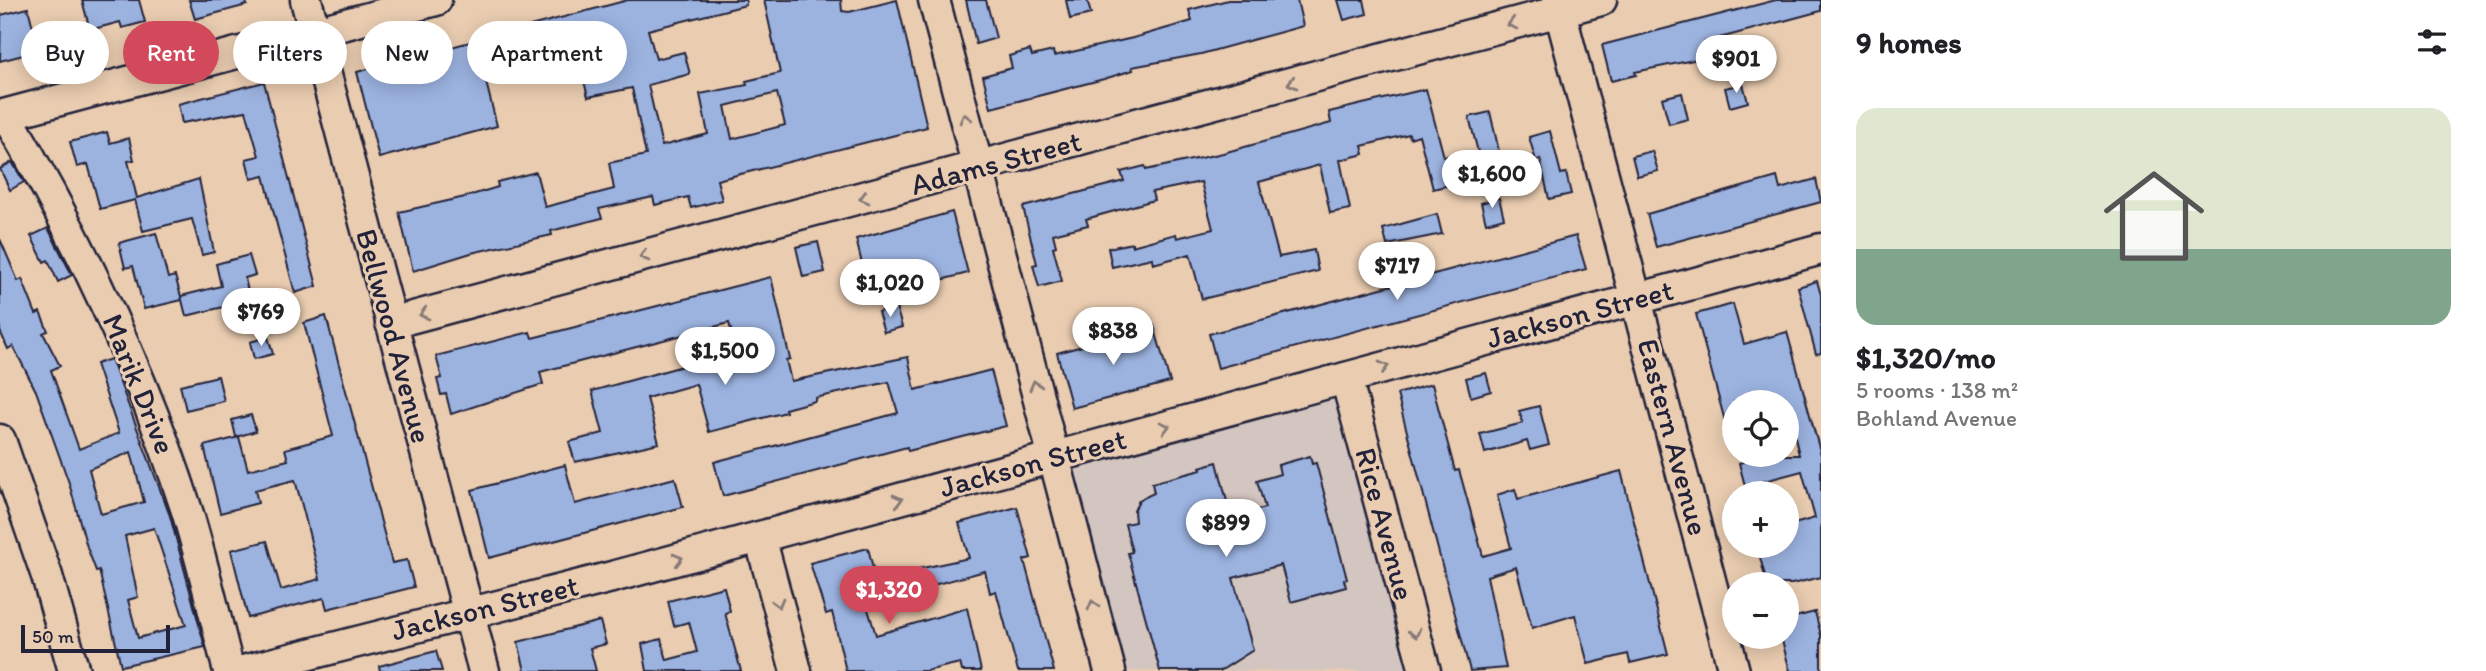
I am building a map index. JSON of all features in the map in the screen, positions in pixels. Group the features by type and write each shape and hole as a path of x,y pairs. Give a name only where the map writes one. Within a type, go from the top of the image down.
{"street":[{"name":"Bellwood Avenue","path":"306,0 312,21"},
{"path":"347,24 436,0"},
{"path":"934,0 1110,671"},
{"name":"Adams Street","path":"391,323 978,168 1559,6 1601,0"},
{"name":"Eastern Avenue","path":"1559,6 1734,671"},
{"path":"3,115 233,55"},
{"name":"Bellwood Avenue","path":"328,84 484,671"},
{"name":"Marik Drive","path":"3,115 76,239 146,396 187,513 229,671"},
{"name":"Jackson Street","path":"243,671 302,663 468,612 760,537 1821,249"},
{"name":"Rice Avenue","path":"1346,378 1425,671"},
{"path":"0,440 47,576 74,671"},
{"path":"760,537 796,671"}],"shaded area":[{"path":"1342,385 1419,671 1110,671 1055,463"}],"building":[{"path":"82,0 139,0 145,21 123,21 122,28 120,22 109,25 109,21 88,21"},
{"path":"189,0 246,0 247,5 195,19"},
{"path":"628,0 746,0 746,5 648,30 656,59 684,52 690,74 648,85 662,146 708,134 700,94 747,85 746,81 780,73 764,0 841,0 842,11 849,12 897,0 927,127 717,180 722,200 691,208 688,197 655,205 653,197 599,209 602,218 551,231 552,235 471,253 413,271 399,212 465,197 498,187 497,182 536,172 545,207 614,189 609,163 646,155 632,88 588,97 585,84 627,84 627,21 549,21","holes":["777,93 785,125 732,139 725,106"]},
{"path":"966,0 986,0 996,38 976,44"},
{"path":"1066,0 1087,0 1091,14 1070,19"},
{"path":"1228,0 1297,0 1303,26 1201,54 1132,67 1133,70 1104,79 991,108 983,76 1012,68 1009,56 1030,50 1032,56 1053,51 1054,56 1133,38 1192,21 1189,10"},
{"path":"1338,0 1364,0 1367,14 1344,20"},
{"path":"1776,0 1821,0 1821,11 1705,42 1708,57 1635,72 1636,75 1611,81 1602,45"},
{"path":"28,8 31,21 21,21 21,56 0,61 1,15"},
{"path":"467,43 467,84 486,84 497,126 379,158 357,72 361,71 361,84 453,84 453,46"},
{"path":"265,84 317,286 295,293 264,176 251,179 246,159 259,156 246,111 182,123 178,104"},
{"path":"1743,84 1748,102 1730,107 1725,88"},
{"path":"1426,89 1444,157 1451,155 1458,183 1433,189 1419,135 1410,138 1409,134 1362,146 1364,154 1340,160 1350,209 1330,213 1320,165 1259,182 1279,257 1314,250 1318,271 1202,299 1190,254 1153,264 1152,258 1112,267 1108,248 1132,243 1132,246 1176,234 1177,238 1213,229 1201,182 1152,192 1154,200 1086,219 1088,225 1053,234 1056,246 1053,247 1062,281 1039,287 1033,265 1037,264 1023,207 1124,181 1121,172 1145,166 1146,170 1223,153 1331,123 1329,112"},
{"path":"1682,93 1688,119 1669,124 1662,98"},
{"path":"1490,112 1499,151 1479,156 1469,117"},
{"path":"1550,131 1561,174 1566,173 1571,194 1549,199 1540,159 1536,161 1529,137"},
{"path":"107,132 110,143 129,138 134,160 128,161 137,198 199,179 214,252 202,255 192,219 143,231 135,200 100,209 88,164 77,167 70,142"},
{"path":"1652,151 1658,171 1637,176 1632,156"},
{"path":"12,162 24,182 10,190 0,169"},
{"path":"1777,177 1780,189 1816,179 1821,202 1656,247 1647,214"},
{"path":"1499,198 1504,218 1486,223 1481,203"},
{"path":"952,212 968,273 929,283 931,290 904,297 895,265 864,272 856,239"},
{"path":"1437,214 1442,234 1387,245 1383,229"},
{"path":"48,228 72,275 58,282 48,260 44,262 31,236"},
{"path":"156,233 168,278 175,276 182,300 144,309 133,266 125,268 119,243"},
{"path":"1576,236 1586,269 1218,368 1209,334"},
{"path":"0,239 18,281 22,279 36,314 40,312 48,331 43,333 60,366 51,370 79,449 119,433 96,364 111,359 170,516 205,647 121,666 99,570 96,571 87,547 69,483 36,391 13,346 8,349 0,331","holes":["131,452 144,502 101,514 89,469","154,528 186,625 138,638 128,600 138,597 125,536"]},
{"path":"818,242 825,272 803,277 796,247"},
{"path":"249,255 255,275 245,278 251,305 233,309 232,305 186,316 181,296 221,286 216,264"},
{"path":"771,277 790,359 786,360 791,381 908,357 915,390 991,370 1006,426 908,451 907,447 723,496 714,462 898,413 889,382 815,398 815,401 785,409 786,412 709,432 696,384 647,398 659,443 575,462 569,442 603,433 592,391 737,351 729,323 540,372 543,384 451,414 446,394 441,395 437,379 442,378 436,356 530,332 532,338"},
{"path":"1817,281 1821,295 1821,353 1816,354 1798,287"},
{"path":"1733,304 1744,344 1787,332 1821,455 1821,577 1799,582 1799,572 1764,572 1760,558 1799,558 1799,523 1815,518 1802,471 1764,481 1744,481 1740,467 1799,467 1799,390 1722,390 1722,410 1696,314"},
{"path":"896,307 902,327 884,332 878,312"},
{"path":"326,316 392,563 407,560 414,587 327,609 324,598 248,618 231,550 267,541 281,590 320,579 304,513 295,480 255,490 258,503 220,513 204,446 239,437 248,470 288,460 285,449 333,436 304,323"},
{"path":"1154,326 1170,382 1072,408 1057,353"},
{"path":"268,337 273,354 254,359 250,342"},
{"path":"1486,373 1491,391 1471,397 1466,378"},
{"path":"218,376 224,401 186,410 180,385"},
{"path":"1432,384 1455,471 1459,470 1483,556 1511,548 1497,495 1515,489 1518,499 1621,471 1668,654 1630,663 1628,654 1588,664 1575,615 1532,628 1516,567 1487,576 1506,668 1470,671 1397,394"},
{"path":"1539,406 1549,445 1530,450 1527,441 1485,453 1480,434 1523,423 1519,411"},
{"path":"251,415 256,431 236,437 232,420"},
{"path":"1310,456 1312,464 1316,463 1347,579 1344,580 1346,587 1291,602 1281,565 1233,578 1253,650 1220,671 1160,671 1128,553 1132,552 1125,524 1135,522 1134,511 1139,500 1154,493 1152,483 1201,470 1200,467 1217,462 1231,517 1265,508 1257,481 1280,474 1278,465"},
{"path":"565,465 575,504 675,478 683,507 489,558 472,490"},
{"path":"1017,507 1031,558 1024,560 1054,671 1018,671 996,591 990,593 985,571 896,595 890,575 969,558 959,523"},
{"path":"868,548 874,572 858,577 876,635 967,608 981,671 962,671 960,663 926,671 846,671 832,612 826,614 810,563"},
{"path":"724,587 730,611 725,613 741,671 647,671 642,644 661,639 667,660 697,652 689,622 674,626 668,601"},
{"path":"1815,612 1821,635 1821,671 1790,671 1784,649 1799,649 1799,616"},
{"path":"600,621 606,644 590,648 596,671 525,671 518,642"},
{"path":"436,651 442,671 380,671 379,666"}]}
